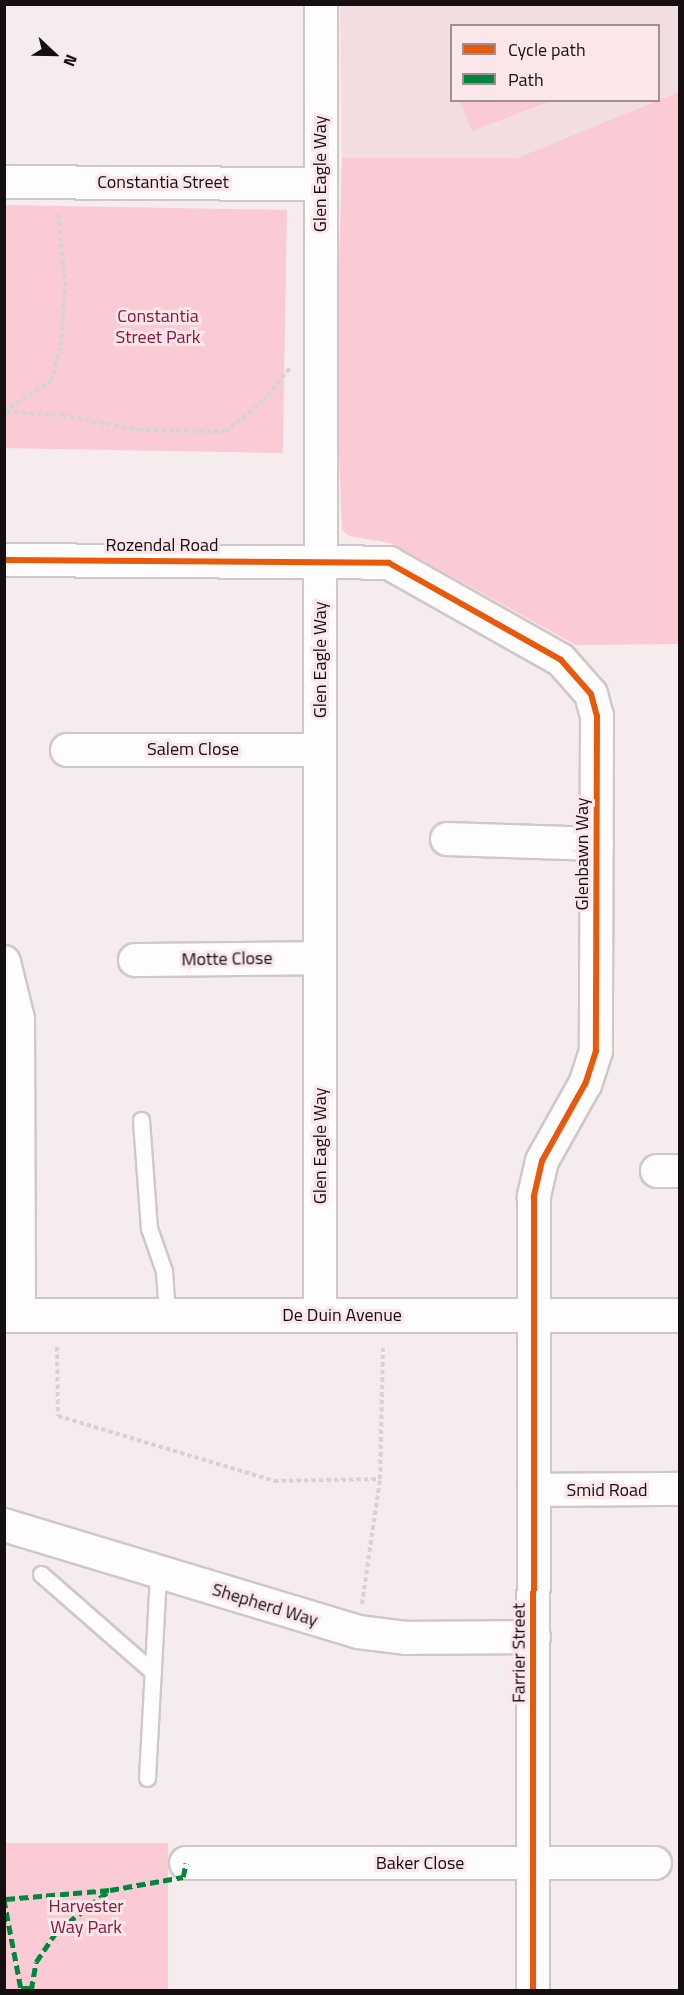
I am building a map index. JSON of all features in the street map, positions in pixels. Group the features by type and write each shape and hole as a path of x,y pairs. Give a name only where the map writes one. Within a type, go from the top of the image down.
{"street":[{"name":"Glen Eagle Way","path":"320,1315 321,4"},
{"name":"Constantia Street","path":"4,182 321,184"},
{"name":"Rozendal Road","path":"4,560 320,560"},
{"name":"Glenbawn Way","path":"320,560 389,563 579,675 597,716 596,1051 537,1179 536,1315"},
{"name":"Salem Close","path":"67,750 320,750"},
{"path":"447,839 597,844"},
{"name":"Motte Close","path":"135,960 319,958"},
{"path":"4,962 18,1019 11,1169 12,1315"},
{"name":"De Duin Avenue","path":"12,1315 680,1315"},
{"name":"Farrier Street","path":"533,1990 536,1315"},
{"name":"Smid Road","path":"534,1490 680,1489"},
{"name":"Shepherd Way","path":"4,1525 358,1632 406,1638 534,1637"},
{"name":"Baker Close","path":"186,1863 655,1863"}],"lane":[{"path":"141,1120 149,1228 164,1271 167,1315"},
{"path":"147,1778 158,1572"},
{"path":"41,1574 153,1672"}],"path":[{"path":"6,412 51,381 61,346 65,286 56,199"},
{"path":"6,412 63,415 139,430 225,432 263,401 296,359"},
{"path":"57,1347 58,1416 274,1481 380,1479"},
{"path":"358,1632 380,1479 382,1347"}],"shaded area":[{"path":"340,5 679,5 679,92 660,100 660,24 450,24 450,102 654,102 517,158 342,158"},
{"path":"678,1601 680,1601 679,1990 678,1990"}],"green space":[{"path":"679,92 679,644 576,645 391,543 349,536 342,530 336,374 342,158 517,158 654,102 660,102 660,100"},
{"path":"460,102 548,102 472,131"},
{"name":"Constantia Street Park","path":"5,205 287,210 283,453 4,448"},
{"name":"Harvester Way Park","path":"5,1843 168,1843 168,1990 5,1990"}],"marked path":[{"path":"31,1990 36,1962 57,1931 110,1890 183,1877 186,1863"},
{"path":"6,1899 110,1890"},
{"path":"4,1899 21,1988 31,1988"}],"cycle path":[{"path":"4,560 389,563 561,660 591,694 597,716 596,1051 585,1084 542,1161 534,1197 533,1990"}]}
